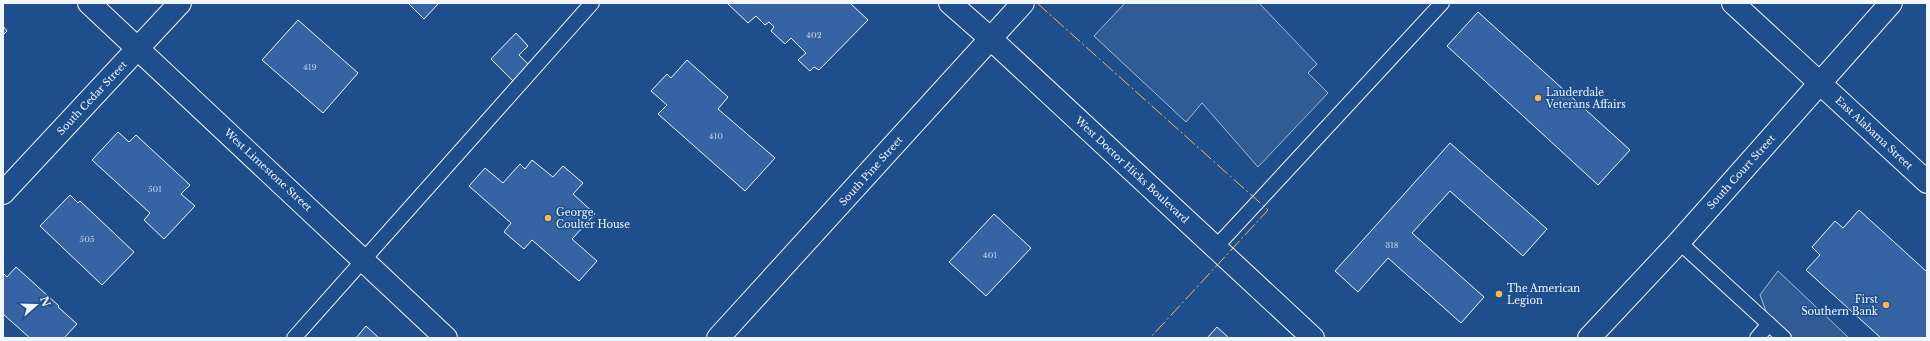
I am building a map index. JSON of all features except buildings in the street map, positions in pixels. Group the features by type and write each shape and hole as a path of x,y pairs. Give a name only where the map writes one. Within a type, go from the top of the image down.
{"street":[{"name":"West Limestone Street","path":"89,3 446,338"},
{"name":"South Cedar Street","path":"3,193 180,3"},
{"name":"West Doctor Hicks Boulevard","path":"950,3 991,39 1313,338"},
{"name":"South Pine Street","path":"718,338 1023,3"},
{"name":"East Alabama Street","path":"1733,3 1927,182"},
{"name":"South Court Street","path":"1589,338 1679,242 1821,84 1891,3"}],"lane":[{"path":"294,338 592,3"},
{"path":"1215,248 1442,3"},
{"path":"1679,242 1784,338"},
{"path":"1757,338 1769,324"}],"shaded area":[{"path":"1125,3 1259,3 1317,64 1308,73 1328,93 1258,167 1202,103 1186,122 1094,36"},
{"path":"1778,271 1849,338 1776,338 1760,295"}],"power":[{"path":"1037,3 1268,210 1150,338"}],"place":[{"name":"Lauderdale Veterans Affairs","path":"1538,98"},
{"name":"George Coulter House","path":"548,218"},
{"name":"The American Legion","path":"1499,294"},
{"name":"First Southern Bank","path":"1886,305"}]}
